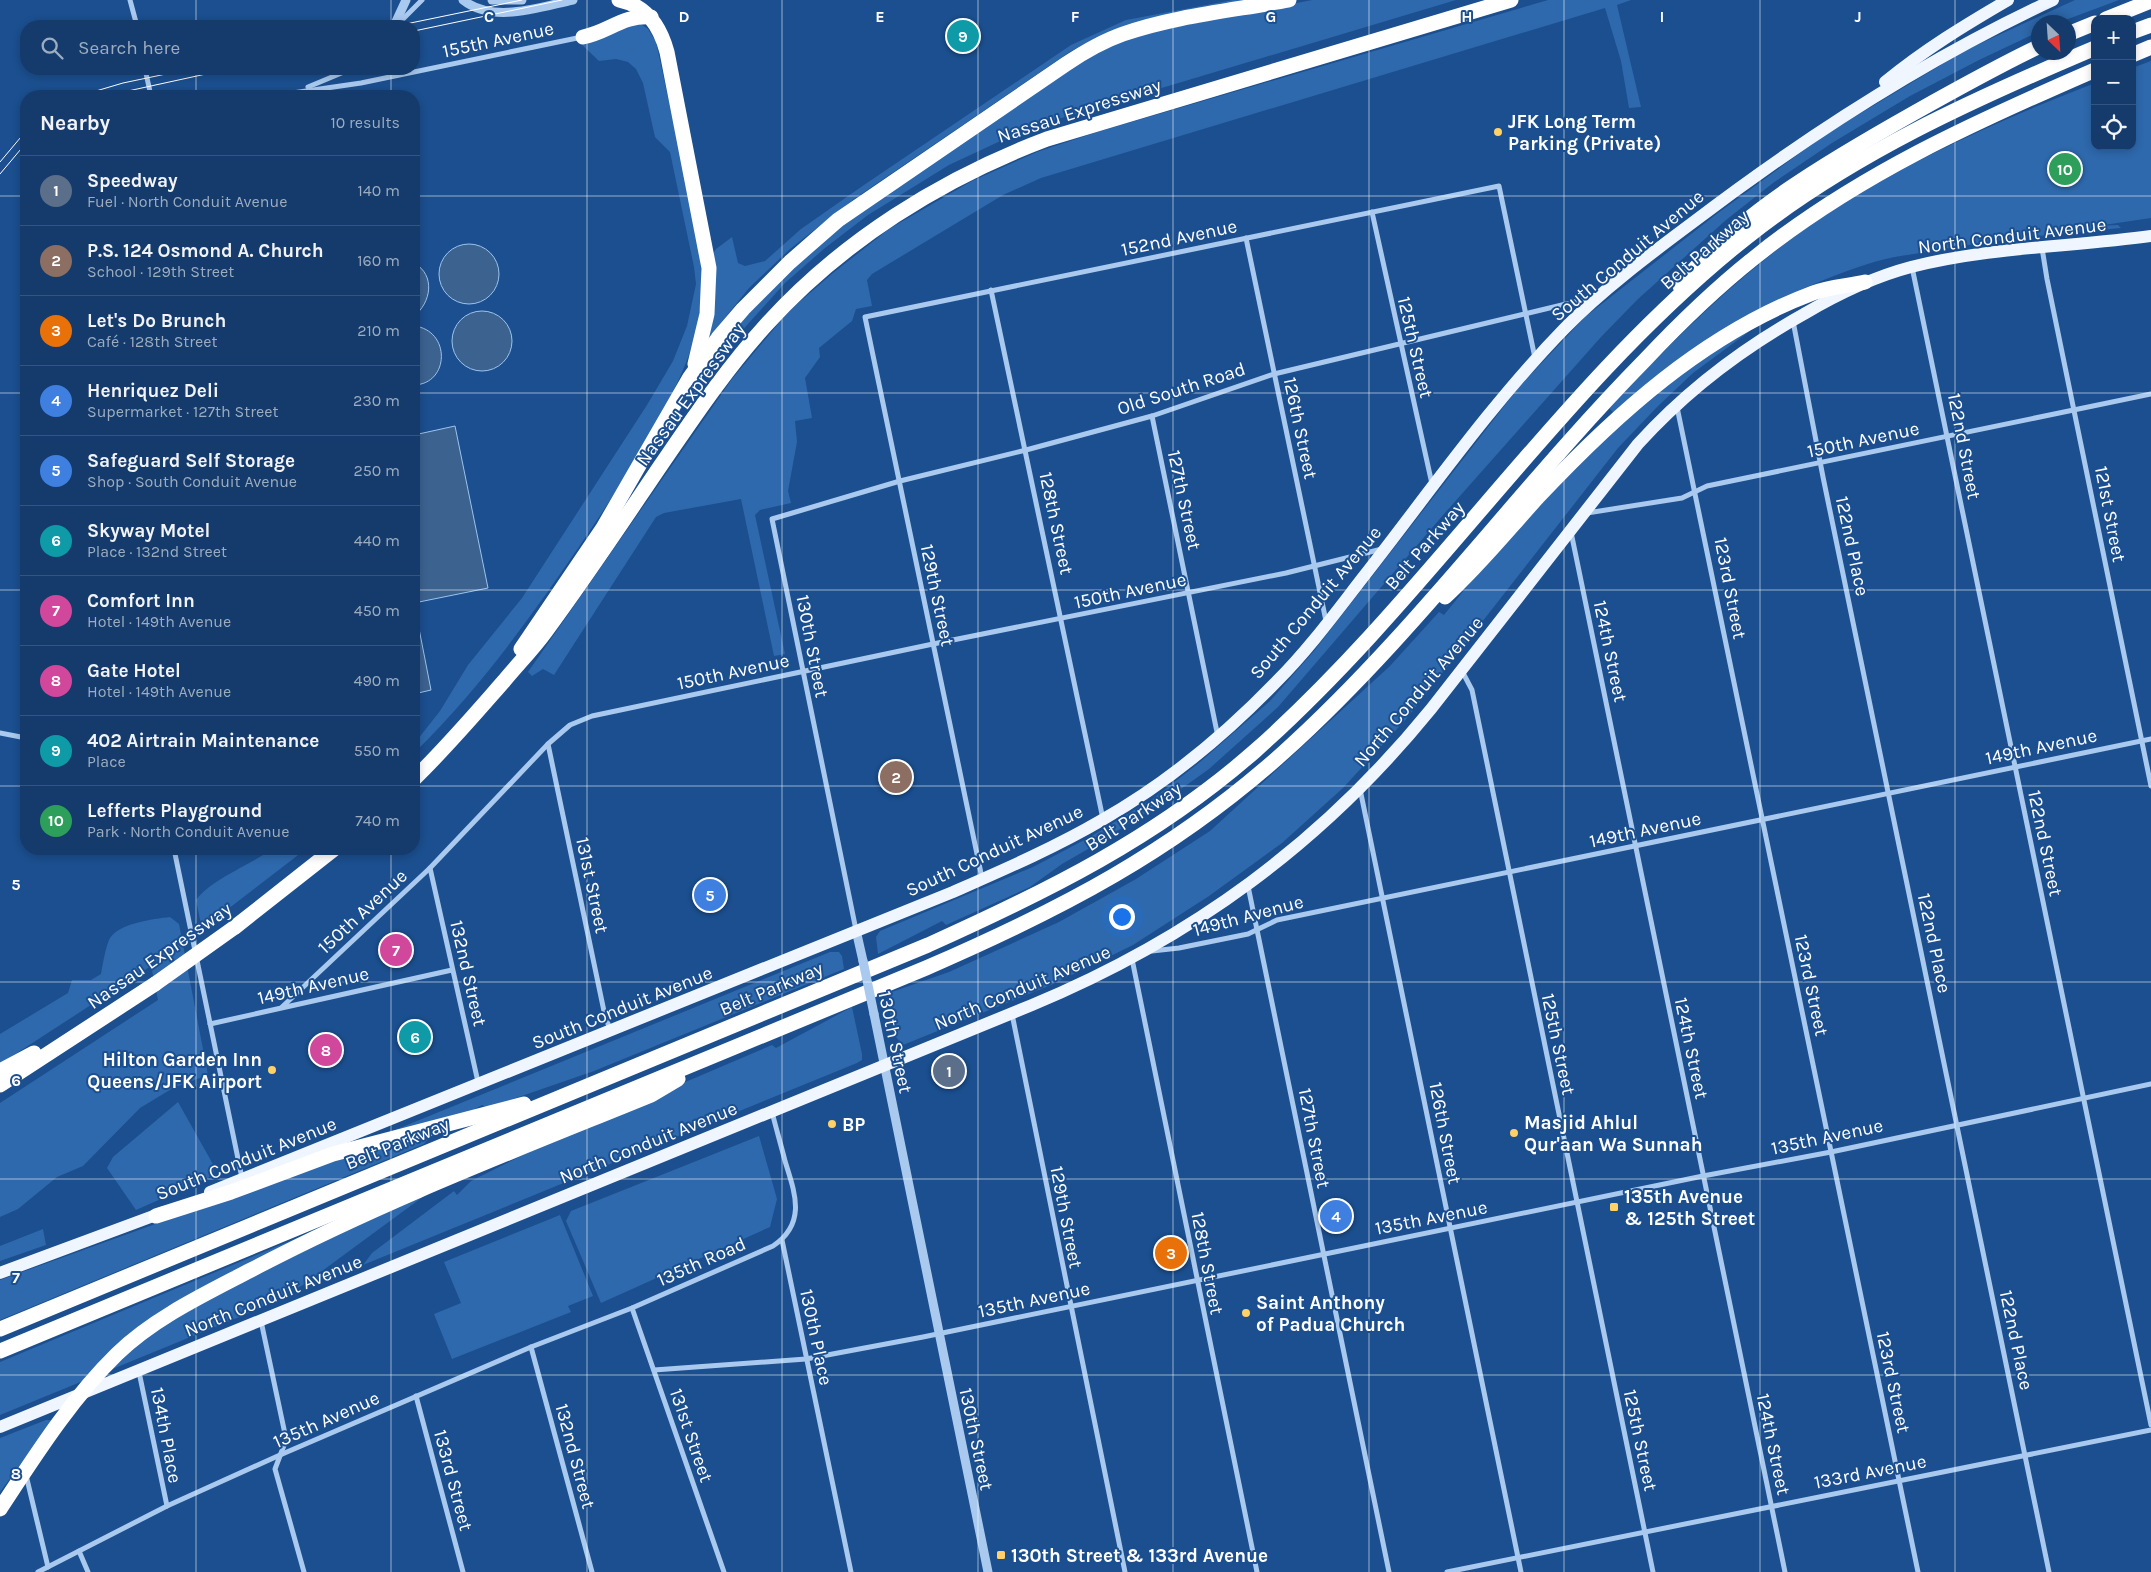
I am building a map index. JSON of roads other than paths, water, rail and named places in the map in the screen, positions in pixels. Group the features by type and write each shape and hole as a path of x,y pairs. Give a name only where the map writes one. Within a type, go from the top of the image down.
{"highway":[{"path":"619,0 637,6 650,17 660,31 667,52 708,257 710,284 707,314 690,377"},
{"path":"476,714 592,545 690,377 718,338 743,309 790,262 831,226 872,195 1095,46 1138,29 1289,0"},
{"name":"Nassau Expressway","path":"420,773 476,714 544,634 735,361 767,324 810,282 840,256 888,220 939,188 986,164 1065,132 1510,0"},
{"path":"2116,15 2151,1"},
{"path":"583,37 600,32 628,18 650,17"},
{"path":"2136,30 2151,24"},
{"path":"2076,31 2091,25"},
{"path":"2136,53 2151,47"},
{"path":"1644,331 1697,264 1781,196 1826,164 1882,131 1988,72 2031,50"},
{"name":"Belt Parkway","path":"0,1329 882,964 990,917 1089,868 1173,815 1252,753 1338,670 1405,598 1562,417 1644,331 1732,249 1828,178 1914,129 2004,87 2091,50"},
{"name":"Belt Parkway","path":"0,1351 972,948 1078,897 1133,866 1204,818 1302,736 1434,598 1601,406 1690,315 1752,259 1820,208 1893,165 1956,132 2091,72"},
{"path":"1376,660 1467,577 1580,454 1619,417 1666,377 1704,350 1766,314 1815,292 1865,282"},
{"name":"Nassau Expressway","path":"0,1085 155,984 235,927 326,855"},
{"path":"0,1071 122,1006"},
{"path":"0,1509 25,1471 82,1393 118,1354 154,1326 233,1279 359,1217 651,1095 729,1049"},
{"path":"156,1216 231,1192 333,1154 586,1087"}],"main road":[{"path":"1851,110 1916,56 2008,0"},
{"name":"South Conduit Avenue","path":"0,1273 156,1216 242,1179 611,1032 982,879 1047,850 1104,820 1152,788 1218,737 1279,679 1327,624 1432,487 1536,361 1566,327 1603,295 1727,196 1851,110 1970,40 2053,0"},
{"name":"North Conduit Avenue","path":"0,1426 1012,1014 1080,985 1146,952 1248,886 1305,840 1360,789 1404,743 1638,444 1676,404 1732,358 1793,320 1865,282 1912,267 1959,258 2151,236"}],"street":[{"path":"130,0 135,20"},
{"path":"398,20 406,0"},
{"path":"401,20 422,0"},
{"path":"463,0 476,8 498,12 528,9 573,0"},
{"path":"492,0 522,0"},
{"name":"155th Avenue","path":"420,71 583,37"},
{"path":"146,75 150,90"},
{"path":"301,90 339,75"},
{"name":"155th Avenue","path":"306,90 361,83 400,75"},
{"name":"152nd Avenue","path":"865,317 1499,186 1526,312"},
{"name":"125th Street","path":"1372,212 1432,487"},
{"name":"126th Street","path":"1246,238 1327,624"},
{"name":"121st Street","path":"2042,248 2151,786"},
{"name":"122nd Street","path":"1912,267 2151,1425"},
{"name":"128th Street","path":"991,290 1104,820"},
{"name":"Old South Road","path":"772,519 900,481 1152,416 1274,374 1603,295"},
{"path":"1526,312 1536,361"},
{"name":"129th Street","path":"865,317 982,879"},
{"name":"122nd Place","path":"1793,320 2049,1572"},
{"name":"150th Avenue","path":"1582,514 1682,498 1707,486 2151,394"},
{"name":"123rd Street","path":"1676,404 1918,1572"},
{"name":"127th Street","path":"1152,416 1218,737"},
{"name":"130th Street","path":"772,519 988,1572"},
{"name":"124th Street","path":"1570,529 1785,1572"},
{"name":"150th Avenue","path":"282,1007 430,868 548,744 570,725 592,716 933,644 1062,620 1286,574 1314,565 1386,548"},
{"name":"125th Street","path":"1462,670 1472,690 1653,1572"},
{"path":"0,733 20,737"},
{"name":"149th Avenue","path":"1146,952 1179,948 1248,934 1277,920 2151,739"},
{"name":"131st Street","path":"548,744 605,1016 611,1032"},
{"name":"126th Street","path":"1360,789 1384,898 1521,1572"},
{"path":"175,855 242,1179"},
{"name":"132nd Street","path":"430,868 478,1085"},
{"name":"127th Street","path":"1248,886 1389,1572"},
{"name":"128th Street","path":"1132,959 1257,1572"},
{"name":"149th Avenue","path":"210,1024 452,970"},
{"name":"129th Street","path":"1012,1014 1125,1572"},
{"name":"135th Avenue","path":"654,1370 806,1359 939,1334 1703,1176 1831,1152 2151,1084"},
{"path":"772,1112 795,1196 794,1220 787,1235 782,1240"},
{"name":"135th Road","path":"632,1308 774,1246 782,1240"},
{"name":"130th Place","path":"782,1240 851,1572"},
{"name":"131st Street","path":"632,1308 724,1572"},
{"name":"135th Avenue","path":"38,1572 167,1506 280,1455 531,1347 632,1308"},
{"path":"261,1320 286,1440 275,1469 304,1572"},
{"name":"132nd Street","path":"531,1347 592,1572"},
{"name":"134th Place","path":"139,1370 167,1506"},
{"name":"133rd Street","path":"416,1396 463,1572"},
{"name":"133rd Avenue","path":"1447,1572 2151,1430"},
{"path":"25,1471 48,1566"},
{"path":"79,1551 88,1572"}],"tram line":[{"path":"420,21 522,0"},
{"path":"420,30 562,0"},
{"path":"99,90 161,75"},
{"path":"133,90 201,75"},
{"path":"0,162 20,138"},
{"path":"0,174 20,150"}],"place":[{"name":"402 Airtrain Maintenance","path":"963,36"},
{"name":"JFK Long Term Parking (Private)","path":"1498,132"},
{"name":"Lefferts Playground","path":"2065,169"},
{"name":"P.S. 124 Osmond A. Church","path":"896,777"},
{"name":"Safeguard Self Storage","path":"710,895"},
{"name":"Comfort Inn","path":"396,950"},
{"name":"Skyway Motel","path":"415,1037"},
{"name":"Gate Hotel","path":"326,1050"},
{"name":"Hilton Garden Inn Queens/JFK Airport","path":"272,1070"},
{"name":"Speedway","path":"949,1071"},
{"name":"BP","path":"832,1124"},
{"name":"Masjid Ahlul Qur'aan Wa Sunnah","path":"1514,1133"},
{"name":"135th Avenue & 125th Street","path":"1614,1207"},
{"name":"Henriquez Deli","path":"1336,1216"},
{"name":"Let's Do Brunch","path":"1171,1253"},
{"name":"Saint Anthony of Padua Church","path":"1246,1313"},
{"name":"130th Street & 133rd Avenue","path":"1001,1555"}]}
